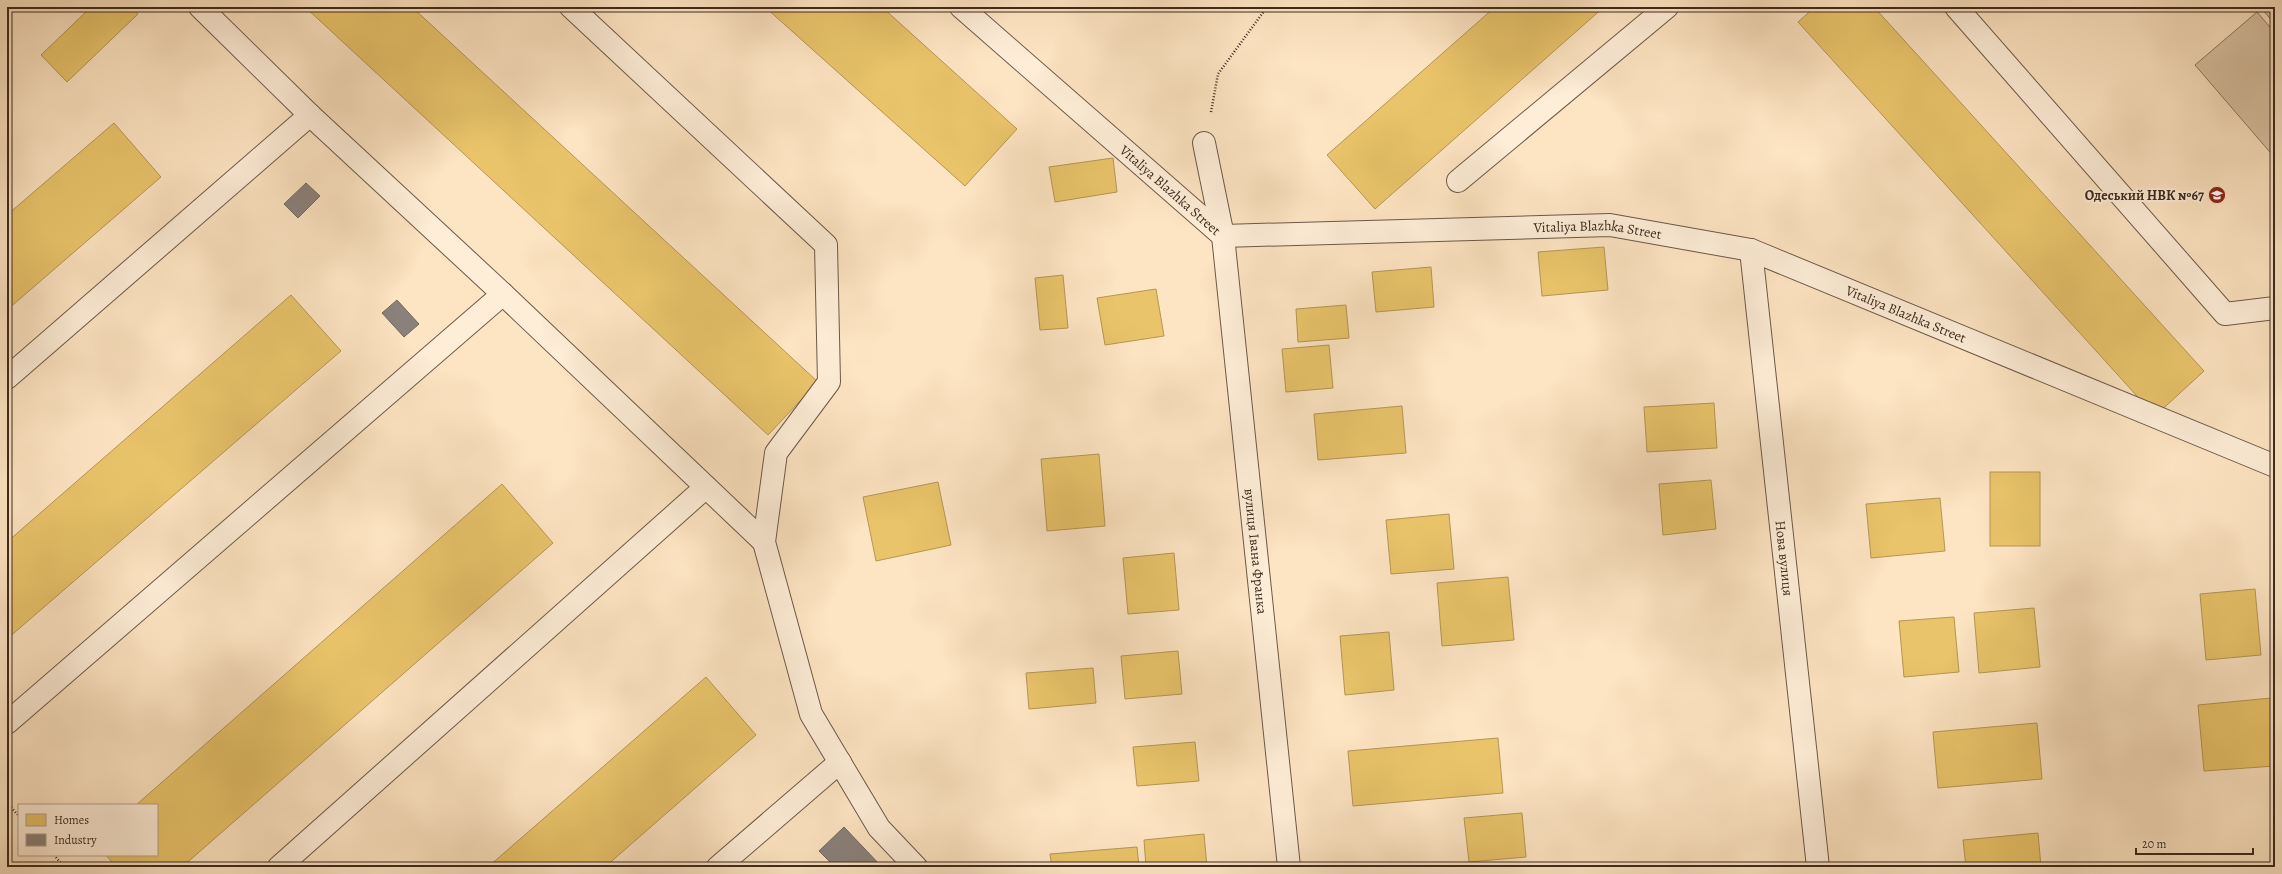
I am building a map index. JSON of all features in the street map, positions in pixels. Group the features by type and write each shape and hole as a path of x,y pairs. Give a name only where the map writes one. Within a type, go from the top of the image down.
{"street":[{"path":"200,7 310,115 503,294 764,542"},
{"path":"571,7 826,245 829,382 776,453 764,542 811,714 879,828 916,867"},
{"name":"Vitaliya Blazhka Street","path":"961,7 1224,236 1610,225 1751,250 2275,466"},
{"path":"1458,181 1667,7"},
{"path":"1956,7 2225,314 2275,308"},
{"path":"7,378 310,115"},
{"name":"вулиця Івана Франка","path":"1204,143 1224,236 1289,867"},
{"name":"Нова вулиця","path":"1751,250 1818,867"},
{"path":"7,724 503,294"},
{"path":"279,867 706,487"},
{"path":"718,867 840,762"}],"path":[{"path":"1204,143 1218,74 1267,7"},
{"path":"7,803 18,815"},
{"path":"55,856 64,867"}],"shaded area":[{"path":"2260,7 2275,7 2275,24"},
{"path":"2257,12 2275,33 2275,158 2195,65"}],"building: Homes":[{"path":"91,7 131,7 138,14 67,82 41,55"},
{"path":"305,7 412,7 818,382 768,435"},
{"path":"765,7 882,7 1017,129 965,186"},
{"path":"1172,7 1183,7 1177,12"},
{"path":"1495,7 1604,7 1375,209 1327,155"},
{"path":"1815,7 1874,7 2204,371 2155,416 1798,22"},
{"path":"114,123 161,177 7,310 7,215"},
{"path":"1113,158 1117,192 1055,202 1049,167"},
{"path":"1604,247 1608,290 1542,296 1538,252"},
{"path":"1431,267 1434,307 1376,312 1372,272"},
{"path":"1063,275 1068,328 1040,330 1035,278"},
{"path":"1156,289 1164,336 1105,345 1097,298"},
{"path":"291,295 341,351 7,639 7,542"},
{"path":"1346,305 1349,338 1298,342 1296,309"},
{"path":"1329,345 1333,388 1286,392 1282,349"},
{"path":"1714,403 1717,448 1647,452 1644,407"},
{"path":"1402,406 1406,453 1318,460 1314,414"},
{"path":"1099,454 1105,526 1047,531 1041,459"},
{"path":"1990,472 2040,472 2040,546 1990,546"},
{"path":"1711,480 1716,529 1663,535 1659,484"},
{"path":"938,482 951,545 876,561 863,497"},
{"path":"502,484 553,543 182,867 116,867 107,856 158,856 158,804 137,804"},
{"path":"1940,498 1945,551 1871,558 1866,504"},
{"path":"1449,514 1454,569 1391,574 1386,520"},
{"path":"1174,553 1179,610 1128,614 1123,558"},
{"path":"1508,577 1514,640 1442,646 1437,583"},
{"path":"2255,589 2261,655 2206,660 2200,594"},
{"path":"2034,608 2040,667 1979,673 1974,613"},
{"path":"1954,617 1959,672 1904,677 1899,621"},
{"path":"1389,632 1394,690 1345,695 1340,636"},
{"path":"1178,651 1182,694 1125,699 1121,656"},
{"path":"1093,668 1096,703 1029,709 1026,673"},
{"path":"706,677 756,735 605,867 488,867"},
{"path":"2271,698 2275,766 2204,771 2198,705"},
{"path":"2037,723 2042,779 1938,788 1933,732"},
{"path":"1498,738 1503,793 1353,806 1348,751"},
{"path":"1195,742 1199,781 1137,786 1133,747"},
{"path":"1522,813 1526,857 1469,862 1464,818"},
{"path":"2038,833 2041,867 1966,867 1963,840"},
{"path":"1204,834 1207,867 1146,867 1144,840"},
{"path":"1137,847 1139,867 1052,867 1050,854"}],"building: Industry":[{"path":"306,183 320,196 298,218 284,204"},
{"path":"397,300 419,324 404,337 382,313"},
{"path":"844,827 882,867 835,867 819,851"}],"place":[{"name":"Одеський НВК №67","path":"2217,195"}]}
